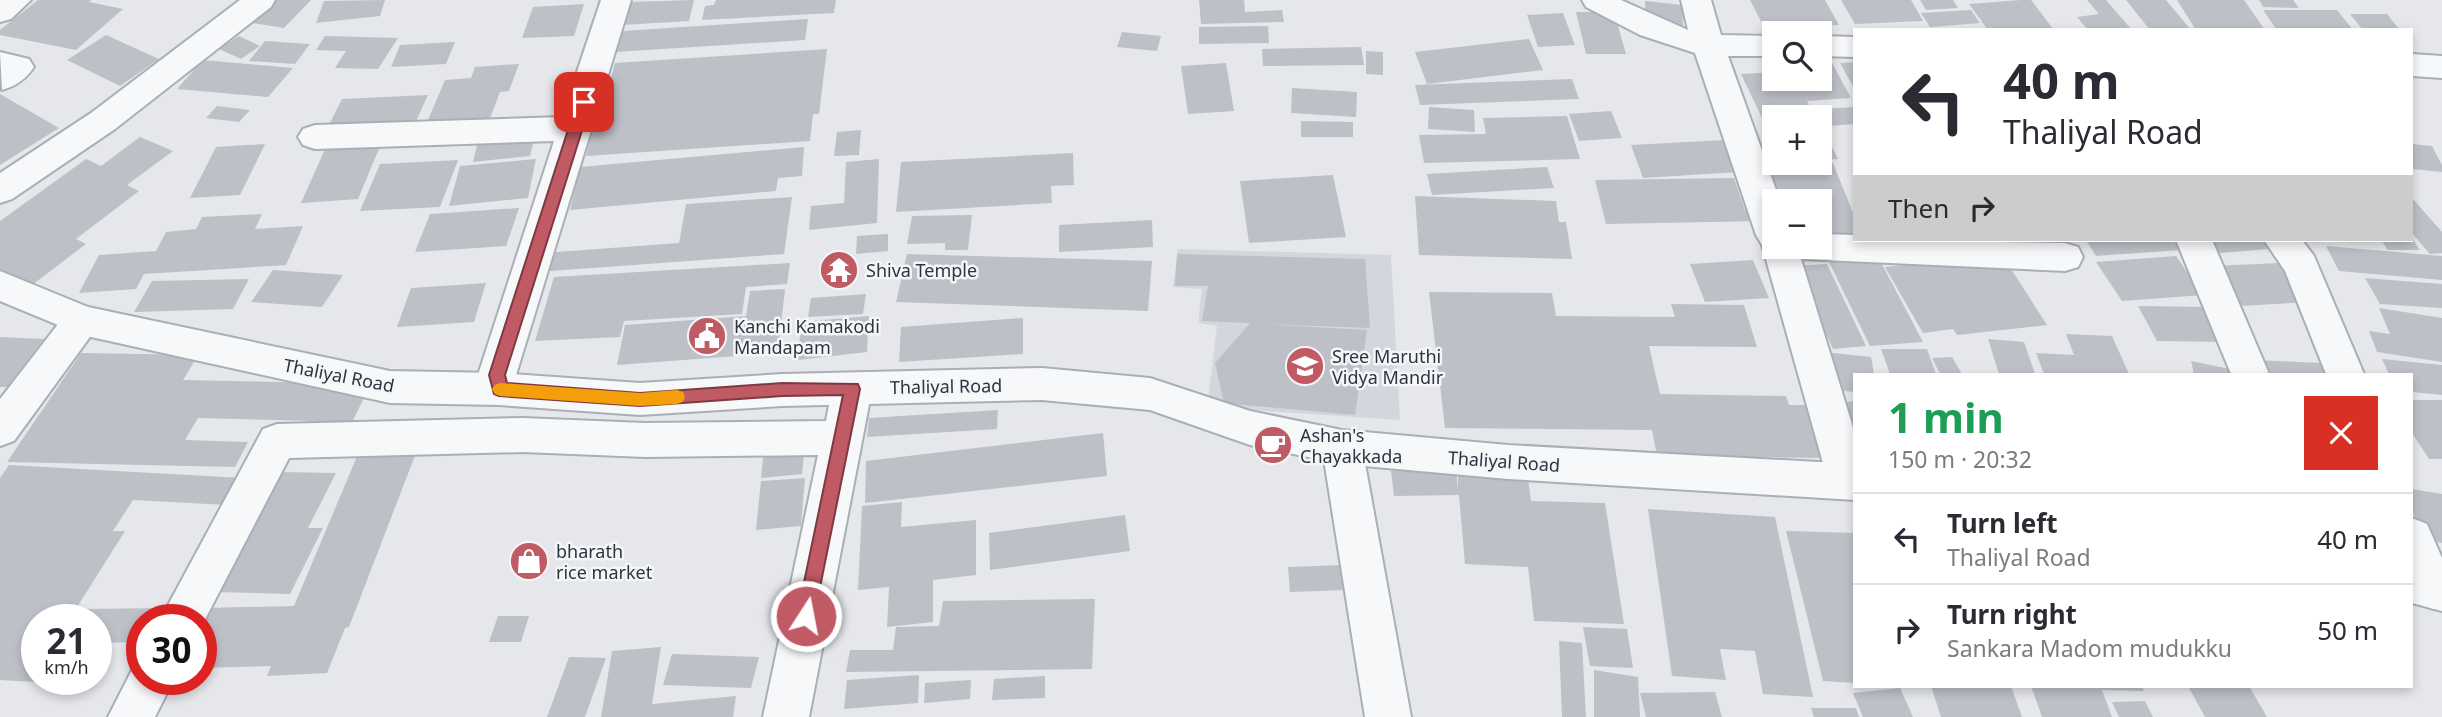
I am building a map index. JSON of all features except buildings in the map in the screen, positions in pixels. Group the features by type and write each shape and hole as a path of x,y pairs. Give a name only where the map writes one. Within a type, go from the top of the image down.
{"street":[{"path":"0,12 16,0"},
{"path":"0,190 103,121 260,0"},
{"path":"499,389 497,375 616,0"},
{"path":"1597,0 1644,26 1683,41 1708,45 1762,46"},
{"path":"1696,0 1708,45 1762,200"},
{"path":"1832,46 1853,47"},
{"path":"2413,65 2442,67"},
{"path":"315,137 576,128"},
{"path":"2195,242 2250,373"},
{"path":"2284,242 2301,265 2345,373"},
{"path":"1832,247 1965,246 2065,257"},
{"path":"1783,259 1852,481"},
{"name":"Thaliyal Road","path":"0,285 82,320 390,387 499,389 640,400 782,390 1042,384 1150,394 1251,428 1342,447 1508,462 1852,481"},
{"path":"0,429 82,320"},
{"path":"786,717 852,389"},
{"path":"190,604 277,441 523,435 645,440 842,438"},
{"path":"1342,447 1388,717"},
{"path":"2413,540 2429,588"},
{"path":"131,717 143,695"}],"shaded area":[{"name":"Sree Maruthi Vidya Mandir","path":"1178,249 1391,255 1400,420 1207,407 1217,326 1198,323 1202,289 1173,287"}],"slow traffic":[{"path":"500,389 640,400 677,397"}],"place":[{"name":"Shiva Temple","path":"839,270"},
{"name":"Kanchi Kamakodi Mandapam","path":"707,336"},
{"name":"Sree Maruthi Vidya Mandir","path":"1305,366"},
{"name":"Ashan's Chayakkada","path":"1273,445"},
{"name":"bharath rice market","path":"529,561"}],"route":[{"path":"584,102 497,375 499,389 640,400 782,390 852,389 806,616"}]}
